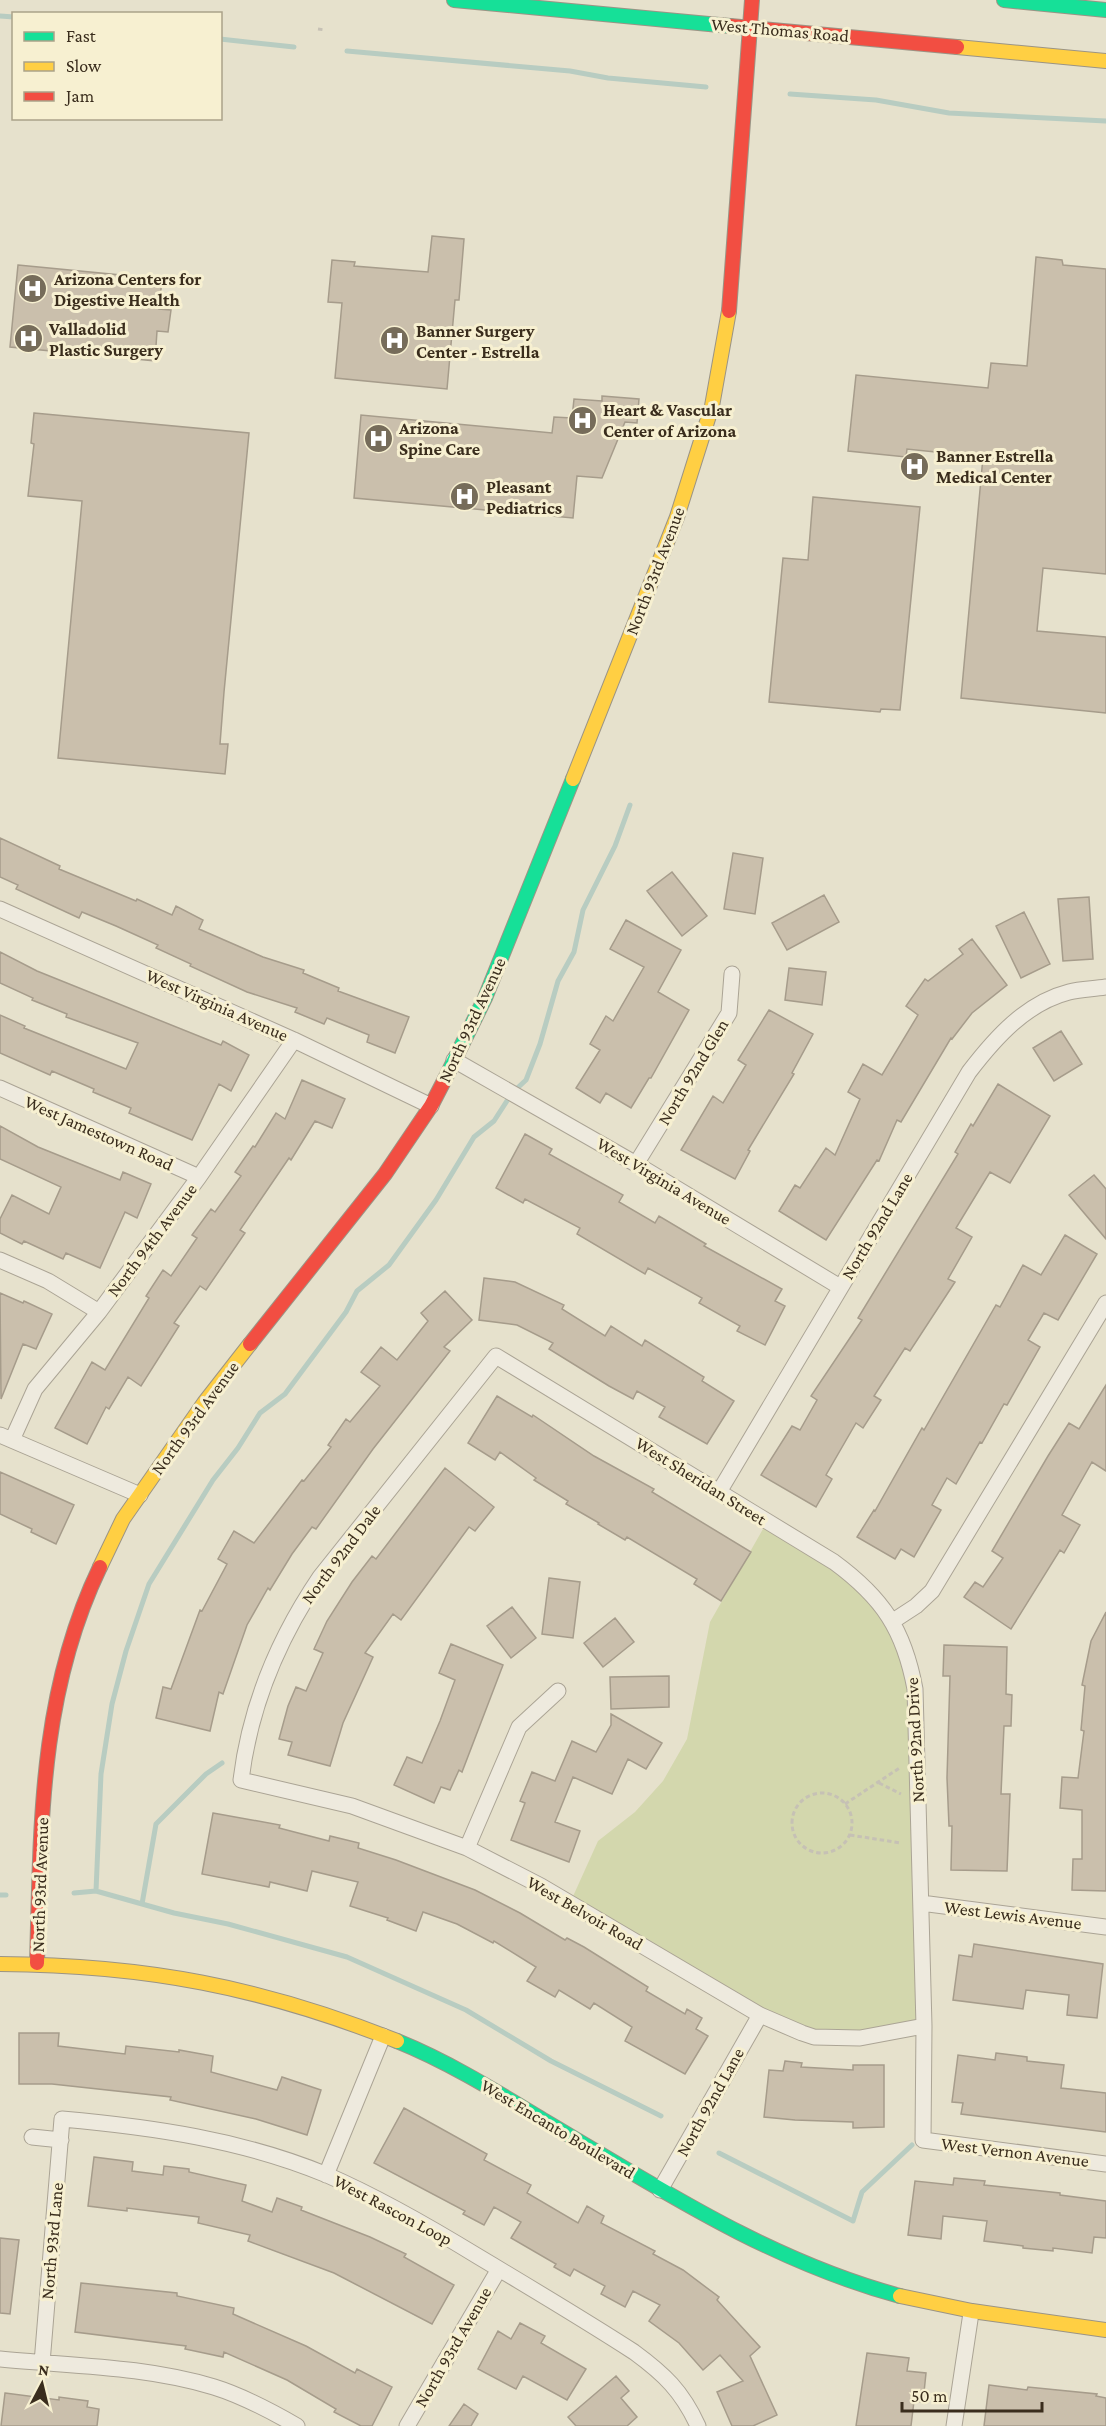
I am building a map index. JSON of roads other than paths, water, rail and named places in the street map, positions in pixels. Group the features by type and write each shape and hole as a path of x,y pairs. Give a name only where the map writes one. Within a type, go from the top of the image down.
{"street":[{"name":"West Thomas Road","path":"454,0 1106,61"},
{"name":"North 93rd Avenue","path":"37,1964 41,1820 46,1757 55,1698 79,1617 96,1575 123,1519 204,1403 385,1174 431,1106 485,998 677,517 712,406 723,351 732,286 752,0"},
{"path":"1004,0 1106,10"},
{"path":"1064,6 1106,22"},
{"name":"West Virginia Avenue","path":"0,909 294,1040 431,1106"},
{"name":"North 92nd Glen","path":"636,1164 729,1013 732,974"},
{"name":"North 92nd Lane","path":"719,1492 975,1063 1009,1025 1034,1008 1068,992 1106,987"},
{"name":"North 94th Avenue","path":"6,1438 35,1389 99,1312 199,1177 294,1040"},
{"name":"West Virginia Avenue","path":"454,1060 636,1164 840,1287"},
{"name":"West Jamestown Road","path":"0,1088 199,1177"},
{"path":"0,1260 48,1281 99,1312"},
{"path":"893,1621 916,1606 932,1591 1106,1303"},
{"name":"West Sheridan Street","path":"496,1356 843,1569 873,1595 893,1621"},
{"name":"North 92nd Dale","path":"241,1780 249,1727 278,1648 301,1605 320,1577 496,1356"},
{"path":"6,1438 140,1495"},
{"name":"North 92nd Drive","path":"893,1621 903,1644 915,1689 924,2026 923,2140"},
{"path":"467,1848 519,1727 558,1691"},
{"name":"West Belvoir Road","path":"241,1780 352,1806 467,1848 542,1886 760,2015 814,2037 860,2038 924,2026"},
{"name":"West Lewis Avenue","path":"921,1904 1106,1927"},
{"name":"West Encanto Boulevard","path":"0,1964 37,1964 156,1974 242,1990 296,2004 383,2036 458,2070 727,2229 777,2253 887,2293 971,2313 1106,2330"},
{"name":"North 92nd Lane","path":"660,2190 760,2015"},
{"path":"326,2175 383,2036"},
{"name":"West Rascon Loop","path":"62,2119 133,2126 214,2140 266,2154 326,2175 406,2213 634,2352 657,2369 683,2396 698,2426"},
{"name":"North 93rd Lane","path":"42,2363 62,2119"},
{"path":"32,2137 61,2140"},
{"name":"West Vernon Avenue","path":"923,2140 1106,2164"},
{"name":"North 93rd Avenue","path":"407,2426 499,2269"},
{"path":"954,2426 971,2313"},
{"path":"0,2359 174,2377 215,2387 272,2411 297,2426"},
{"path":"266,2426 272,2411"}],"waterway":[{"path":"0,16 12,17"},
{"path":"222,39 294,47"},
{"path":"347,51 570,71 608,78 706,87"},
{"path":"790,94 876,100 949,113 1106,121"},
{"path":"96,1891 101,1774 112,1704 126,1651 149,1584 213,1480 238,1448 260,1413 285,1394 346,1312 357,1291 389,1265 436,1200 474,1137 494,1121 512,1093 526,1080 540,1044 558,981 574,952 583,910 615,846 630,805"},
{"path":"142,1904 156,1824 206,1774 222,1763"},
{"path":"74,1893 96,1891 347,1957 466,2010 551,2061 661,2116"},
{"path":"0,1895 6,1895"},
{"path":"719,2153 853,2221 862,2192 912,2145"}],"place":[{"name":"Arizona Centers for Digestive Health","path":"33,289"},
{"name":"Valladolid Plastic Surgery","path":"28,339"},
{"name":"Banner Surgery Center - Estrella","path":"395,341"},
{"name":"Heart & Vascular Center of Arizona","path":"582,420"},
{"name":"Arizona Spine Care","path":"378,438"},
{"name":"Banner Estrella Medical Center","path":"915,466"},
{"name":"Pleasant Pediatrics","path":"465,497"}]}
